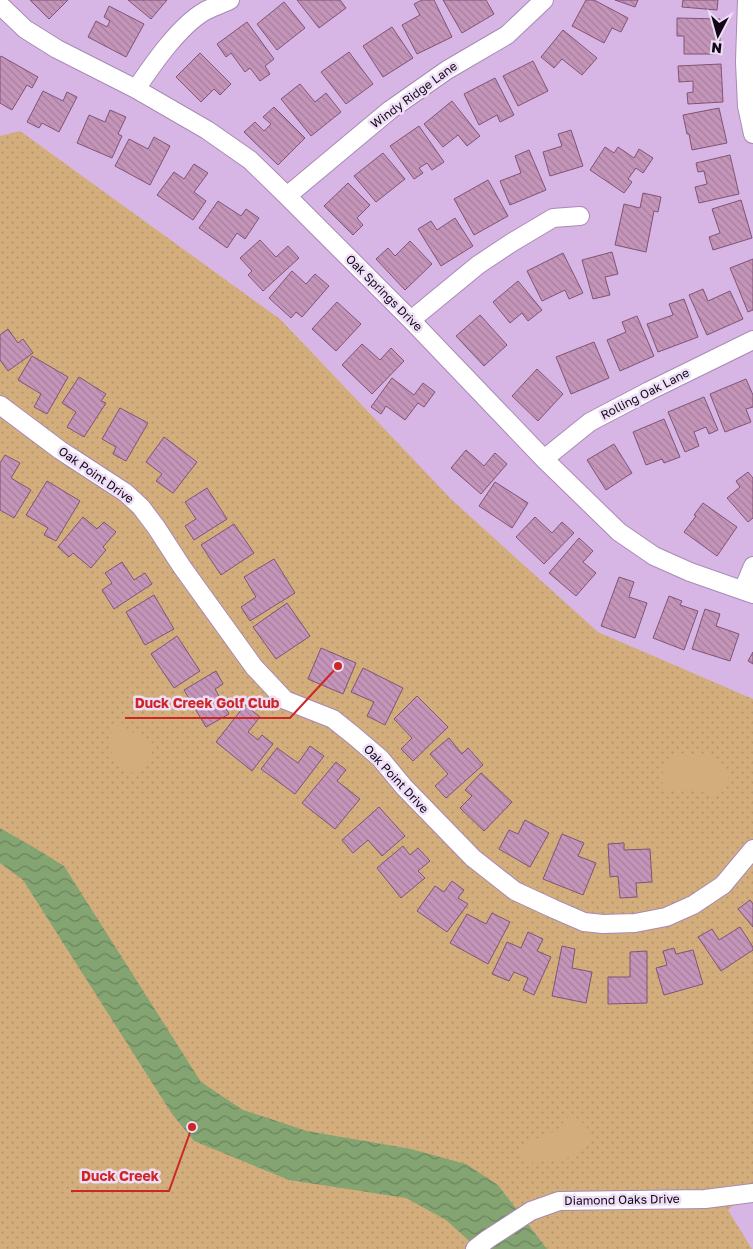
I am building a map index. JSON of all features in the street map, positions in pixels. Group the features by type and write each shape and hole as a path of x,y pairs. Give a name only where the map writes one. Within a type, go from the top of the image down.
{"street":[{"path":"136,89 163,51 185,27 204,12 230,0"},
{"name":"Windy Ridge Lane","path":"287,196 390,110 447,70 507,35 544,0"},
{"path":"747,0 746,106 753,134"},
{"name":"Oak Springs Drive","path":"0,5 24,29 58,49 136,89 207,130 250,160 411,320 544,459 619,532 654,556 690,572 748,592"},
{"path":"411,320 478,265 511,243 553,218 580,216"},
{"name":"Rolling Oak Lane","path":"544,459 590,422 753,340"},
{"name":"Oak Point Drive","path":"0,405 60,450 126,493 142,507 182,567 254,667 285,700 333,719 353,734 380,758 404,787 473,858 515,891 584,922 603,924 635,923 666,916 693,905 722,885 753,849"},
{"path":"748,592 753,566"},
{"name":"Diamond Oaks Drive","path":"475,1249 531,1211 559,1201 705,1198 753,1193"}],"shaded area":[{"path":"20,131 280,319 452,500 598,632 753,699 753,1189 728,1210 752,1249 0,1249 0,136"},
{"path":"114,725 145,738 154,744 150,761 134,774 115,760 108,743"},
{"path":"708,756 723,764 729,779 723,792 710,795 697,790 669,791 661,781 669,757"},
{"path":"568,1117 580,1120 593,1135 578,1150 567,1158 534,1163 519,1159 525,1143 557,1130"}],"water":[{"path":"0,828 64,866 201,1082 243,1110 307,1131 411,1149 466,1164 498,1185 547,1249 478,1249 446,1220 406,1198 289,1180 194,1141 172,1114 23,880 0,863"}],"building":[{"path":"30,0 68,0 49,19"},
{"path":"128,0 167,0 151,19"},
{"path":"297,0 340,0 346,8 319,28"},
{"path":"422,0 434,0 452,37 417,54 402,25 420,15 414,4"},
{"path":"443,0 486,0 494,14 462,33"},
{"path":"586,0 594,0 628,18 621,32 612,28 604,43 572,26"},
{"path":"615,0 638,0 635,7"},
{"path":"683,0 718,0 717,10 682,7"},
{"path":"284,2 305,28 277,50 257,24"},
{"path":"109,6 144,24 126,57 88,37 96,21 107,27 110,21 104,17"},
{"path":"677,18 720,19 720,54 684,54 684,36 677,36"},
{"path":"247,22 274,59 265,66 270,74 260,81 250,68 245,72 231,53 226,57 217,44"},
{"path":"392,27 413,58 383,77 363,46"},
{"path":"563,30 597,58 582,75 562,59 554,68 541,57"},
{"path":"349,52 373,84 346,104 321,72"},
{"path":"200,53 231,84 220,95 214,89 201,102 176,77"},
{"path":"1,56 38,77 32,88 27,85 12,110 0,103"},
{"path":"533,61 548,91 518,106 503,76"},
{"path":"721,64 723,102 688,104 687,93 693,92 693,81 679,82 678,66"},
{"path":"495,78 514,115 500,122 497,115 479,125 464,94"},
{"path":"300,84 315,102 326,93 341,112 311,136 281,99"},
{"path":"43,91 63,101 67,92 77,97 59,132 42,123 39,128 27,122"},
{"path":"452,101 480,136 467,146 458,135 443,147 424,124"},
{"path":"274,107 305,138 278,165 244,132 255,122 264,131 271,124 263,117"},
{"path":"719,108 727,143 692,150 683,115"},
{"path":"110,110 126,117 118,134 122,136 112,158 77,143 89,115 105,122"},
{"path":"419,126 444,162 432,170 427,163 419,168 423,173 414,179 390,146"},
{"path":"571,130 583,166 550,176 543,152 562,146 558,134"},
{"path":"154,137 170,146 150,185 115,166 129,139 148,149"},
{"path":"605,147 614,153 618,147 634,158 639,149 653,158 643,173 636,168 628,179 632,182 624,193 590,170"},
{"path":"529,150 546,190 510,205 500,181 521,173 515,156"},
{"path":"383,153 405,179 376,202 354,176"},
{"path":"730,155 739,194 699,203 695,187 707,184 704,171 698,172 696,163"},
{"path":"194,164 208,173 194,192 206,201 193,220 157,195 174,172 184,179"},
{"path":"488,180 508,216 474,235 454,199"},
{"path":"348,183 370,205 357,218 363,225 353,235 324,206"},
{"path":"643,193 661,197 658,212 654,211 646,252 615,245 624,204 640,208"},
{"path":"741,200 752,238 713,250 709,237 720,233 712,209"},
{"path":"218,201 241,216 246,209 259,218 245,239 237,233 227,248 199,228"},
{"path":"455,218 473,246 441,266 418,229 431,221 437,230"},
{"path":"260,240 276,257 288,246 299,258 263,291 248,275 252,271 240,258"},
{"path":"410,241 432,264 405,290 376,259 388,248 395,256"},
{"path":"612,252 618,274 605,277 610,295 593,299 582,260"},
{"path":"563,253 583,293 569,299 565,290 542,301 527,271"},
{"path":"753,259 753,310 748,312 730,268"},
{"path":"292,271 306,284 315,274 329,286 302,317 296,312 291,318 269,298"},
{"path":"518,281 542,310 528,321 522,313 510,323 493,302"},
{"path":"703,289 708,301 730,291 743,319 707,335 689,295"},
{"path":"684,299 698,337 658,352 647,324 673,315 669,304"},
{"path":"337,302 361,324 336,351 312,329"},
{"path":"480,315 507,345 484,366 456,336"},
{"path":"637,316 654,356 620,371 607,340 626,332 622,322"},
{"path":"8,329 18,343 23,339 33,353 8,371 0,360 0,335"},
{"path":"594,342 609,378 571,394 556,357"},
{"path":"362,344 380,360 391,348 404,361 372,394 342,365"},
{"path":"32,356 68,377 47,414 34,407 41,394 18,380"},
{"path":"537,369 563,394 538,421 512,396"},
{"path":"79,377 106,394 101,401 106,403 84,437 67,427 76,412 62,403"},
{"path":"392,378 414,395 423,383 435,392 424,407 418,403 405,420 386,406 381,414 371,407"},
{"path":"746,379 753,395 753,407 746,409 751,422 725,432 710,394"},
{"path":"704,397 718,430 709,434 706,427 694,432 699,446 685,452 668,412"},
{"path":"120,408 148,423 126,461 113,454 116,447 102,439"},
{"path":"664,419 680,457 664,463 662,459 646,465 633,432"},
{"path":"164,437 197,462 173,493 156,481 162,474 146,462"},
{"path":"614,444 632,473 606,490 587,460"},
{"path":"466,450 484,466 495,453 507,464 481,494 451,468"},
{"path":"5,455 20,463 11,478 31,490 14,518 0,510 0,463"},
{"path":"748,472 753,478 753,518 748,522 727,498 740,487 736,481"},
{"path":"47,481 80,501 56,541 44,535 48,528 26,515"},
{"path":"495,482 528,503 512,528 479,506"},
{"path":"207,488 227,519 194,540 185,526 196,519 185,502"},
{"path":"703,503 737,527 717,556 684,532"},
{"path":"83,517 97,529 104,522 116,532 103,547 106,550 91,568 73,553 69,557 58,547"},
{"path":"535,517 552,533 562,522 574,533 544,564 516,537"},
{"path":"234,524 254,553 221,575 201,545"},
{"path":"579,538 593,551 583,562 596,573 576,596 549,573"},
{"path":"274,559 295,593 250,621 241,607 256,597 244,577"},
{"path":"122,562 134,580 145,573 152,584 114,609 102,590 112,583 105,573"},
{"path":"619,577 634,582 629,597 647,603 635,638 601,626"},
{"path":"154,595 174,629 145,645 126,612"},
{"path":"669,596 682,601 680,605 698,611 684,650 653,638"},
{"path":"287,603 310,636 276,659 253,627"},
{"path":"705,609 720,614 716,626 739,634 730,661 692,649"},
{"path":"177,636 200,671 174,688 151,654"},
{"path":"321,648 356,663 343,694 308,679"},
{"path":"753,652 753,664 748,661"},
{"path":"363,668 403,688 385,725 367,716 374,702 351,692"},
{"path":"216,671 223,684 215,689 229,714 206,727 184,690"},
{"path":"417,696 448,727 413,761 401,749 412,738 394,719"},
{"path":"245,705 260,717 248,732 258,740 262,735 273,744 252,771 216,742"},
{"path":"449,738 462,754 468,748 483,765 446,798 435,786 448,774 430,754"},
{"path":"310,746 324,756 295,794 261,769 277,748 298,763"},
{"path":"336,762 346,770 337,781 360,799 335,829 302,803"},
{"path":"481,773 512,802 484,831 460,808 472,796 465,790"},
{"path":"379,807 405,836 382,856 368,840 353,853 342,840"},
{"path":"525,820 549,833 530,867 499,849 509,830 518,834"},
{"path":"562,834 584,843 578,856 596,863 583,895 543,879"},
{"path":"624,843 624,850 650,849 652,882 636,883 637,897 620,898 618,876 610,877 608,844"},
{"path":"403,846 410,855 418,848 430,861 418,871 425,878 401,898 377,868"},
{"path":"452,881 464,890 458,898 468,904 447,932 417,911 435,886 444,892"},
{"path":"750,900 753,904 753,927 738,909"},
{"path":"492,913 510,922 488,964 450,943 467,914 486,924"},
{"path":"740,927 753,950 721,971 698,937 712,929 719,940"},
{"path":"528,932 543,939 537,951 551,957 534,995 523,990 528,978 514,972 509,981 492,974 507,942 521,948"},
{"path":"562,946 575,949 572,968 592,972 586,1003 552,996"},
{"path":"674,948 676,954 693,950 703,984 664,995 656,968 667,965 663,951"},
{"path":"647,951 647,1003 608,1004 608,977 630,977 630,952"}],"place":[{"name":"Duck Creek Golf Club","path":"338,666"},
{"name":"Duck Creek","path":"192,1127"}]}
